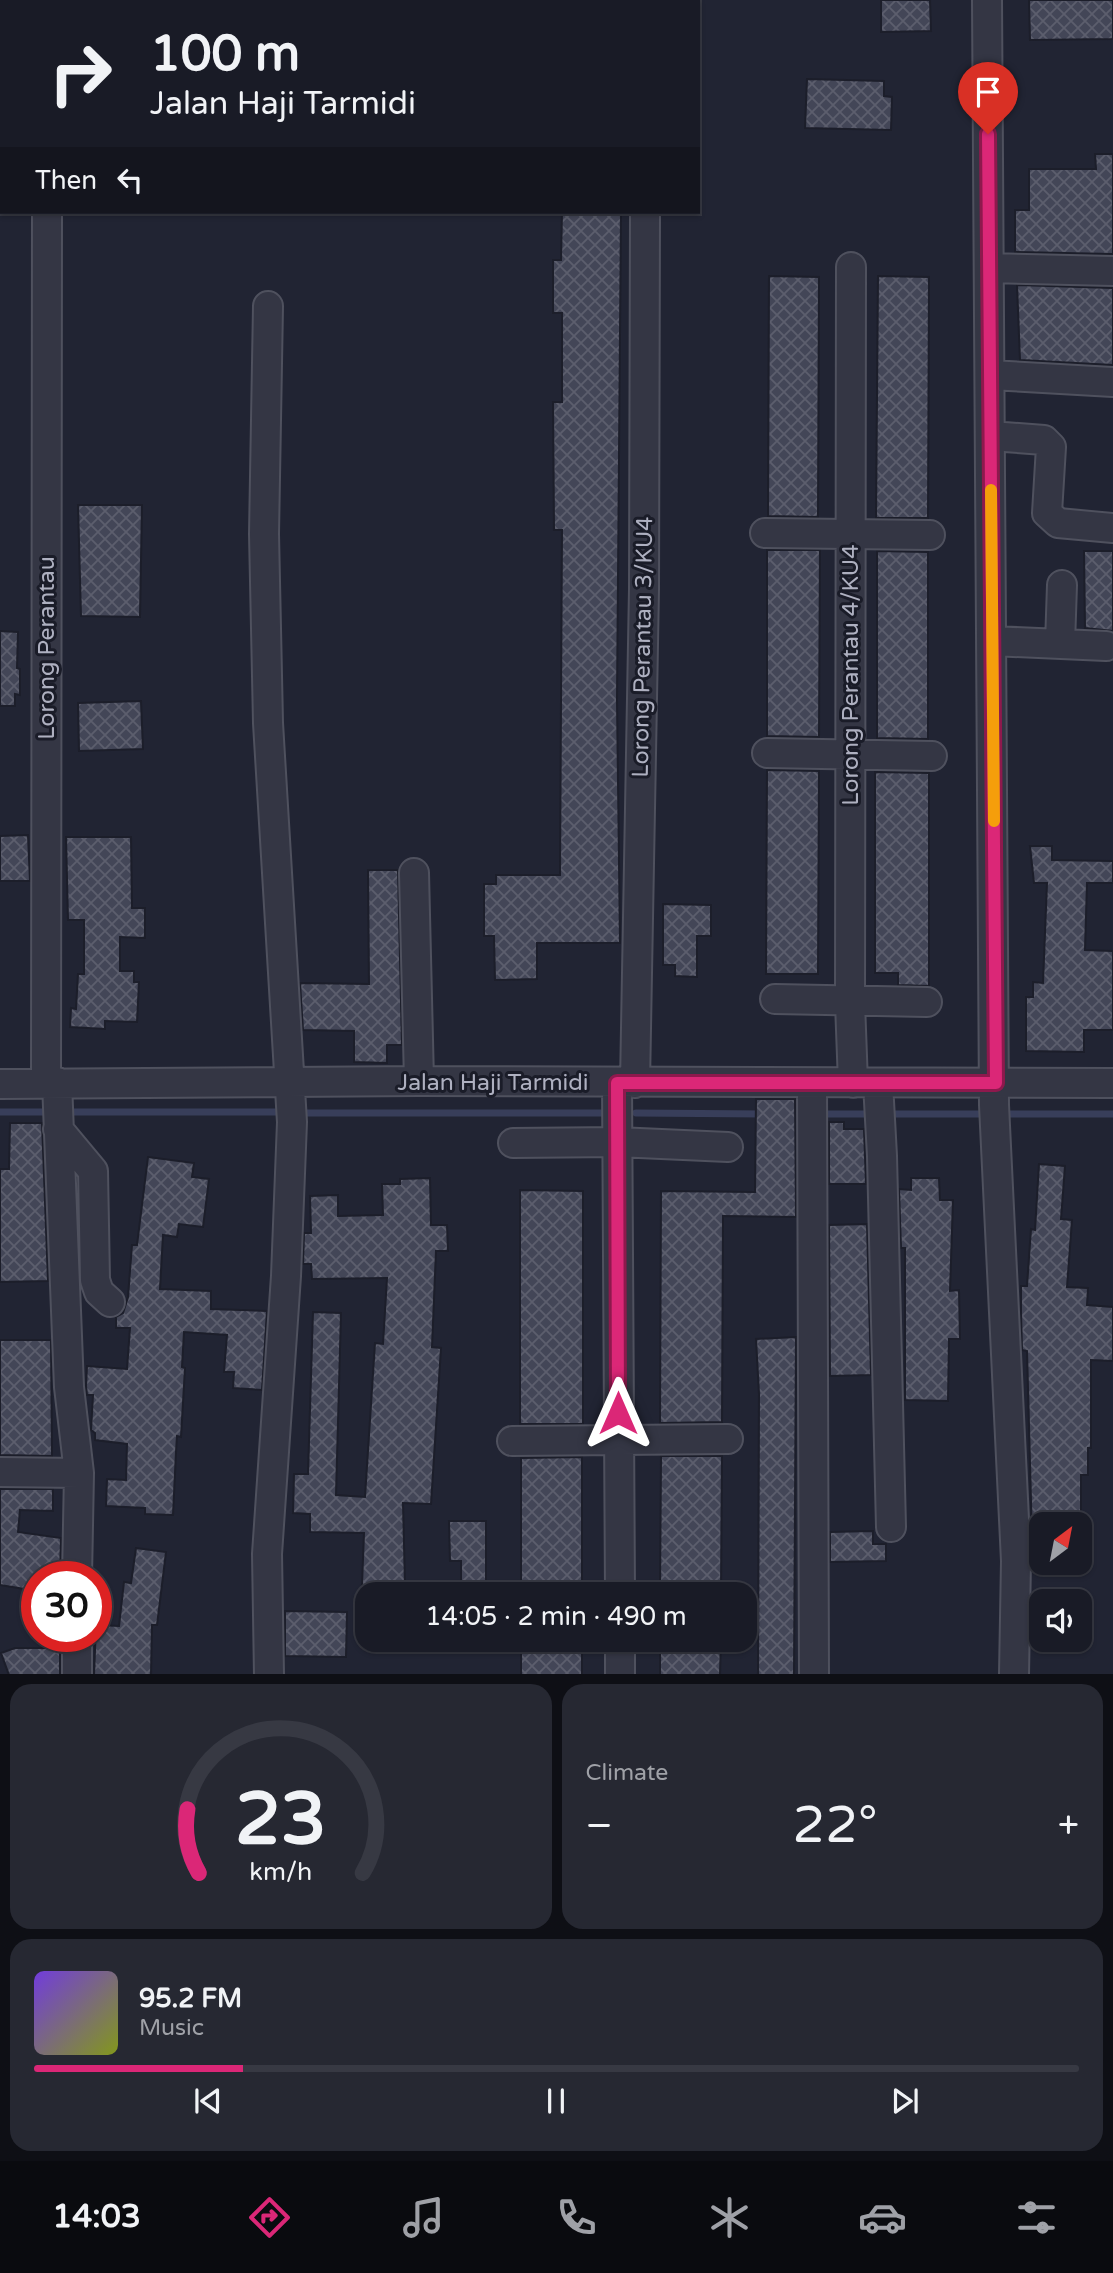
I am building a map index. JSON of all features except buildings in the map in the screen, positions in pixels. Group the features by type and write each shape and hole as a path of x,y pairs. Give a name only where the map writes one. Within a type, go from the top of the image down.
{"street":[{"path":"987,0 995,1154 1008,1353 1016,1561 1014,1674"},
{"name":"Lorong Perantau","path":"47,214 54,1088 69,1387 79,1473 78,1561"},
{"name":"Lorong Perantau 3/KU4","path":"620,1582 617,1142 626,1083 644,576 645,214"},
{"name":"Lorong Perantau 4/KU4","path":"851,267 850,1003 865,1083 891,1527"},
{"path":"989,268 1113,271"},
{"path":"268,306 264,534 268,723 292,1122 286,1276 267,1554 269,1674"},
{"path":"990,375 1113,382"},
{"path":"991,436 1044,440 1051,447 1047,513 1058,523 1113,528"},
{"path":"765,533 930,535"},
{"path":"1060,644 1062,585"},
{"path":"992,641 1106,646"},
{"path":"767,753 932,756"},
{"path":"414,873 419,1081"},
{"path":"775,999 850,1003 927,1002"},
{"name":"Jalan Haji Tarmidi","path":"0,1084 54,1088 419,1081 1113,1083"},
{"path":"811,1083 814,1674"},
{"path":"58,1129 93,1171 95,1280 99,1292 110,1302"},
{"path":"513,1143 617,1142 728,1147"},
{"path":"512,1441 728,1439"},
{"path":"0,1472 79,1473"},
{"path":"77,1652 77,1674"},
{"path":"620,1652 620,1674"}],"waterway":[{"path":"0,1112 50,1112"},
{"path":"68,1112 285,1112"},
{"path":"303,1113 605,1113"},
{"path":"636,1113 765,1114"},
{"path":"824,1114 873,1114"},
{"path":"884,1114 988,1114"},
{"path":"1002,1114 1113,1114"}],"slow traffic":[{"path":"991,490 994,821"}],"route":[{"path":"618,1413 617,1083 996,1083 988,134"}]}
